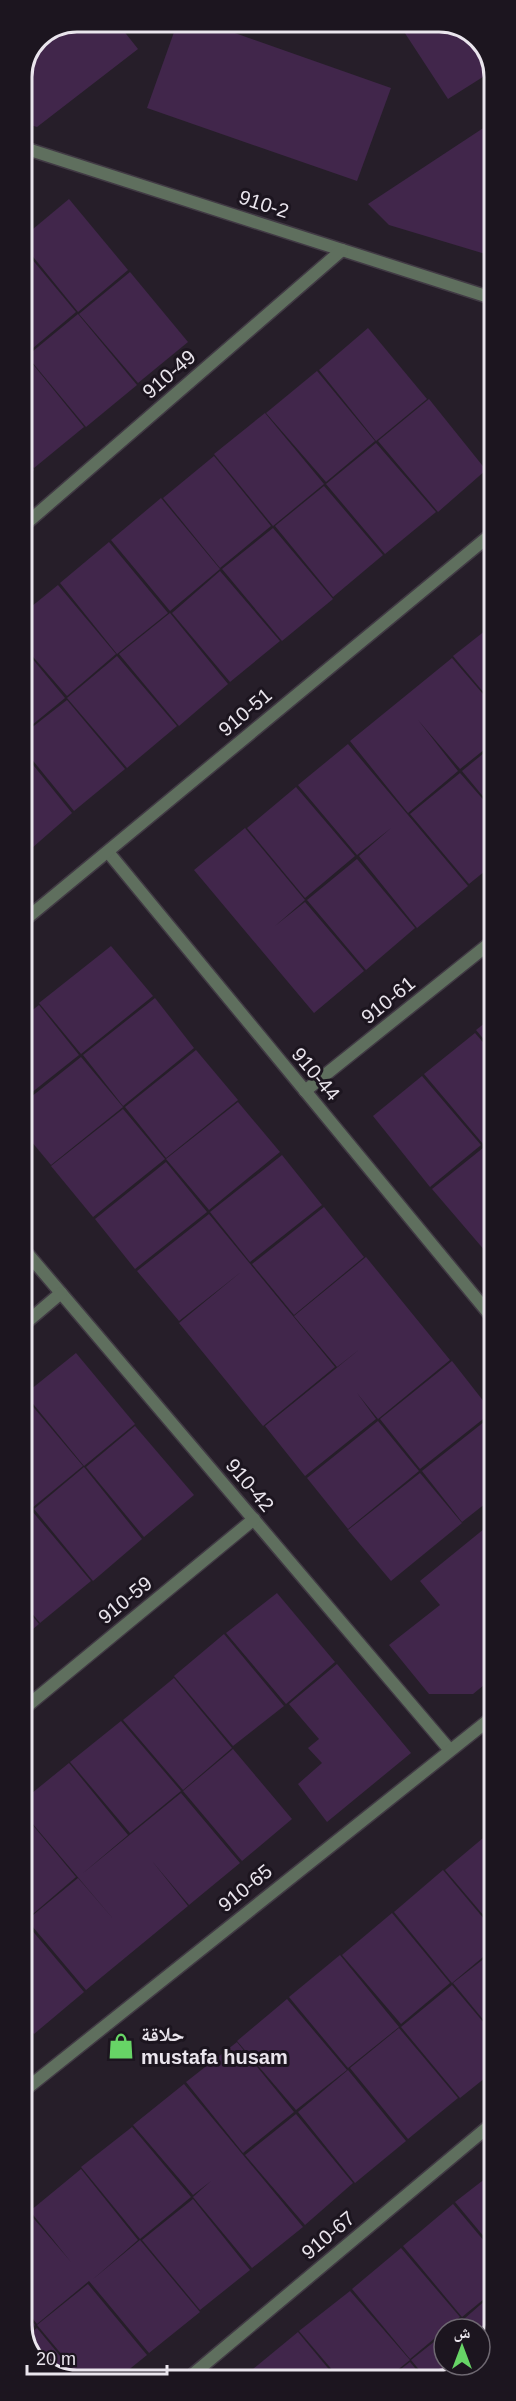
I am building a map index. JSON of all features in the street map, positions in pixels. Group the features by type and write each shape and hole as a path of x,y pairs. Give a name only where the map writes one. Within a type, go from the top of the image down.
{"street":[{"name":"910-2","path":"32,151 484,295"},
{"name":"910-49","path":"32,518 342,250"},
{"name":"910-51","path":"32,914 484,540"},
{"name":"910-44","path":"108,852 484,1306"},
{"name":"910-61","path":"305,1091 484,948"},
{"name":"910-42","path":"32,1259 449,1749"},
{"path":"32,1318 61,1293"},
{"name":"910-59","path":"32,1702 254,1520"},
{"name":"910-65","path":"32,2084 484,1723"},
{"name":"910-67","path":"199,2369 484,2130"}],"building":[{"path":"68,32 125,32 138,49 37,127 32,125 32,68 35,59 45,45 59,35"},
{"path":"174,32 232,32 391,88 357,181 147,108"},
{"path":"404,32 451,33 462,38 475,49 483,65 484,76 448,99"},
{"path":"484,128 484,254 389,225 368,204"},
{"path":"69,199 128,270 78,312 32,256 32,230"},
{"path":"32,259 76,312 32,349"},
{"path":"130,272 188,342 138,383 79,314"},
{"path":"78,314 137,385 86,427 32,362 32,352"},
{"path":"368,328 427,399 376,441 319,370"},
{"path":"32,363 84,427 34,468 32,466"},
{"path":"317,371 375,441 326,482 266,413"},
{"path":"429,399 484,468 484,472 438,512 378,441"},
{"path":"265,413 324,484 273,526 214,454"},
{"path":"376,443 436,512 385,554 326,484"},
{"path":"214,456 271,526 220,568 163,498"},
{"path":"324,486 383,555 333,597 275,526"},
{"path":"161,498 220,569 170,611 111,540"},
{"path":"273,528 333,599 282,641 222,569"},
{"path":"109,542 168,613 117,654 60,583"},
{"path":"220,571 280,641 230,682 172,613"},
{"path":"58,585 116,654 67,696 32,656 32,606"},
{"path":"170,613 228,684 179,726 119,654"},
{"path":"484,632 484,693 453,656"},
{"path":"117,656 177,726 127,768 67,698"},
{"path":"32,658 65,698 32,725"},
{"path":"452,658 484,695 484,750 460,769 418,720 458,771 408,813 350,741"},
{"path":"67,700 125,769 74,811 32,759 32,727"},
{"path":"348,744 468,886 417,928 359,856 391,828 357,855 298,785"},
{"path":"484,753 484,798 462,771"},
{"path":"32,764 72,813 32,848"},
{"path":"460,773 484,800 484,872 469,884 410,814"},
{"path":"296,787 355,856 305,898 247,828"},
{"path":"245,828 305,900 275,926 305,902 364,971 314,1013 194,870"},
{"path":"357,859 415,928 366,970 307,900"},
{"path":"111,946 153,996 81,1054 39,1003"},
{"path":"155,998 194,1048 123,1106 83,1055"},
{"path":"39,1005 79,1055 32,1092 32,1010"},
{"path":"484,1024 484,1040 476,1030"},
{"path":"475,1033 484,1043 484,1143 483,1144 424,1074"},
{"path":"196,1050 238,1100 166,1158 125,1107"},
{"path":"81,1057 123,1107 51,1165 32,1142 32,1096"},
{"path":"422,1076 481,1145 430,1187 373,1116"},
{"path":"238,1102 280,1152 209,1210 166,1159"},
{"path":"123,1109 165,1159 93,1217 51,1166"},
{"path":"484,1149 484,1250 432,1189"},
{"path":"282,1155 322,1205 250,1262 210,1212"},
{"path":"166,1162 207,1212 135,1269 95,1219"},
{"path":"324,1207 364,1257 294,1315 252,1264"},
{"path":"209,1214 335,1367 263,1426 179,1323 241,1272 179,1321 137,1271"},
{"path":"366,1257 450,1360 378,1419 357,1393 376,1419 305,1476 265,1426 360,1349 337,1367 294,1316"},
{"path":"76,1353 135,1424 84,1466 32,1403 32,1388"},
{"path":"452,1361 484,1402 484,1418 420,1469 380,1419"},
{"path":"32,1405 83,1466 32,1508"},
{"path":"378,1421 419,1471 348,1529 307,1478"},
{"path":"484,1422 484,1505 462,1522 422,1471"},
{"path":"135,1426 194,1495 144,1537 86,1467"},
{"path":"84,1467 142,1539 93,1581 34,1509"},
{"path":"420,1473 462,1523 391,1581 348,1530"},
{"path":"32,1511 91,1581 40,1623 32,1613"},
{"path":"484,1529 484,1685 473,1694 429,1694 389,1645 440,1605 420,1581"},
{"path":"277,1593 335,1662 286,1704 226,1633"},
{"path":"32,1615 39,1624 32,1630"},
{"path":"224,1634 284,1706 233,1746 174,1676"},
{"path":"337,1664 411,1753 327,1822 298,1784 322,1763 308,1748 319,1739 289,1704"},
{"path":"174,1678 232,1748 183,1790 123,1720"},
{"path":"121,1721 181,1791 130,1833 70,1762"},
{"path":"233,1749 292,1819 242,1861 183,1791"},
{"path":"69,1763 128,1835 82,1874 181,1793 240,1863 189,1905 152,1861 188,1906 86,1990 32,1926 32,1916 78,1878 115,1921 32,1823 32,1793"},
{"path":"32,1824 76,1877 32,1915"},
{"path":"484,1837 484,1916 445,1870"},
{"path":"443,1870 484,1919 484,1956 452,1983 394,1912"},
{"path":"392,1913 450,1983 401,2024 342,1955"},
{"path":"32,1930 84,1992 34,2034 32,2032"},
{"path":"340,1955 399,2027 348,2068 289,1997"},
{"path":"484,1959 484,2021 453,1983"},
{"path":"452,1985 484,2023 484,2079 460,2098 401,2027"},
{"path":"287,1999 347,2070 296,2110 237,2041"},
{"path":"399,2028 458,2098 408,2139 350,2068"},
{"path":"237,2042 294,2112 243,2153 186,2082"},
{"path":"348,2070 406,2141 355,2183 298,2112"},
{"path":"184,2084 303,2227 252,2268 193,2197 211,2181 193,2195 133,2125"},
{"path":"296,2114 353,2183 305,2225 245,2155"},
{"path":"132,2127 191,2197 140,2239 81,2167"},
{"path":"81,2169 138,2240 92,2280 140,2240 200,2312 149,2353 89,2281 37,2324 32,2318 32,2216 71,2262 32,2213 32,2209"},
{"path":"484,2180 484,2237 455,2202"},
{"path":"193,2199 250,2270 200,2310 142,2240"},
{"path":"453,2204 484,2241 484,2299 462,2317 403,2246"},
{"path":"401,2248 460,2317 432,2317 432,2341 410,2359 352,2289"},
{"path":"88,2284 147,2355 130,2369 74,2369 37,2325"},
{"path":"350,2291 410,2360 399,2369 331,2369 299,2331"},
{"path":"484,2302 484,2317 466,2317"},
{"path":"37,2328 71,2369 59,2366 47,2358 36,2344 32,2332"},
{"path":"298,2332 329,2369 253,2369"},
{"path":"432,2343 432,2369 419,2369 411,2360"},
{"path":"410,2362 416,2369 401,2369"}],"place":[{"name":"حلاقة mustafa husam","path":"121,2046"}]}
